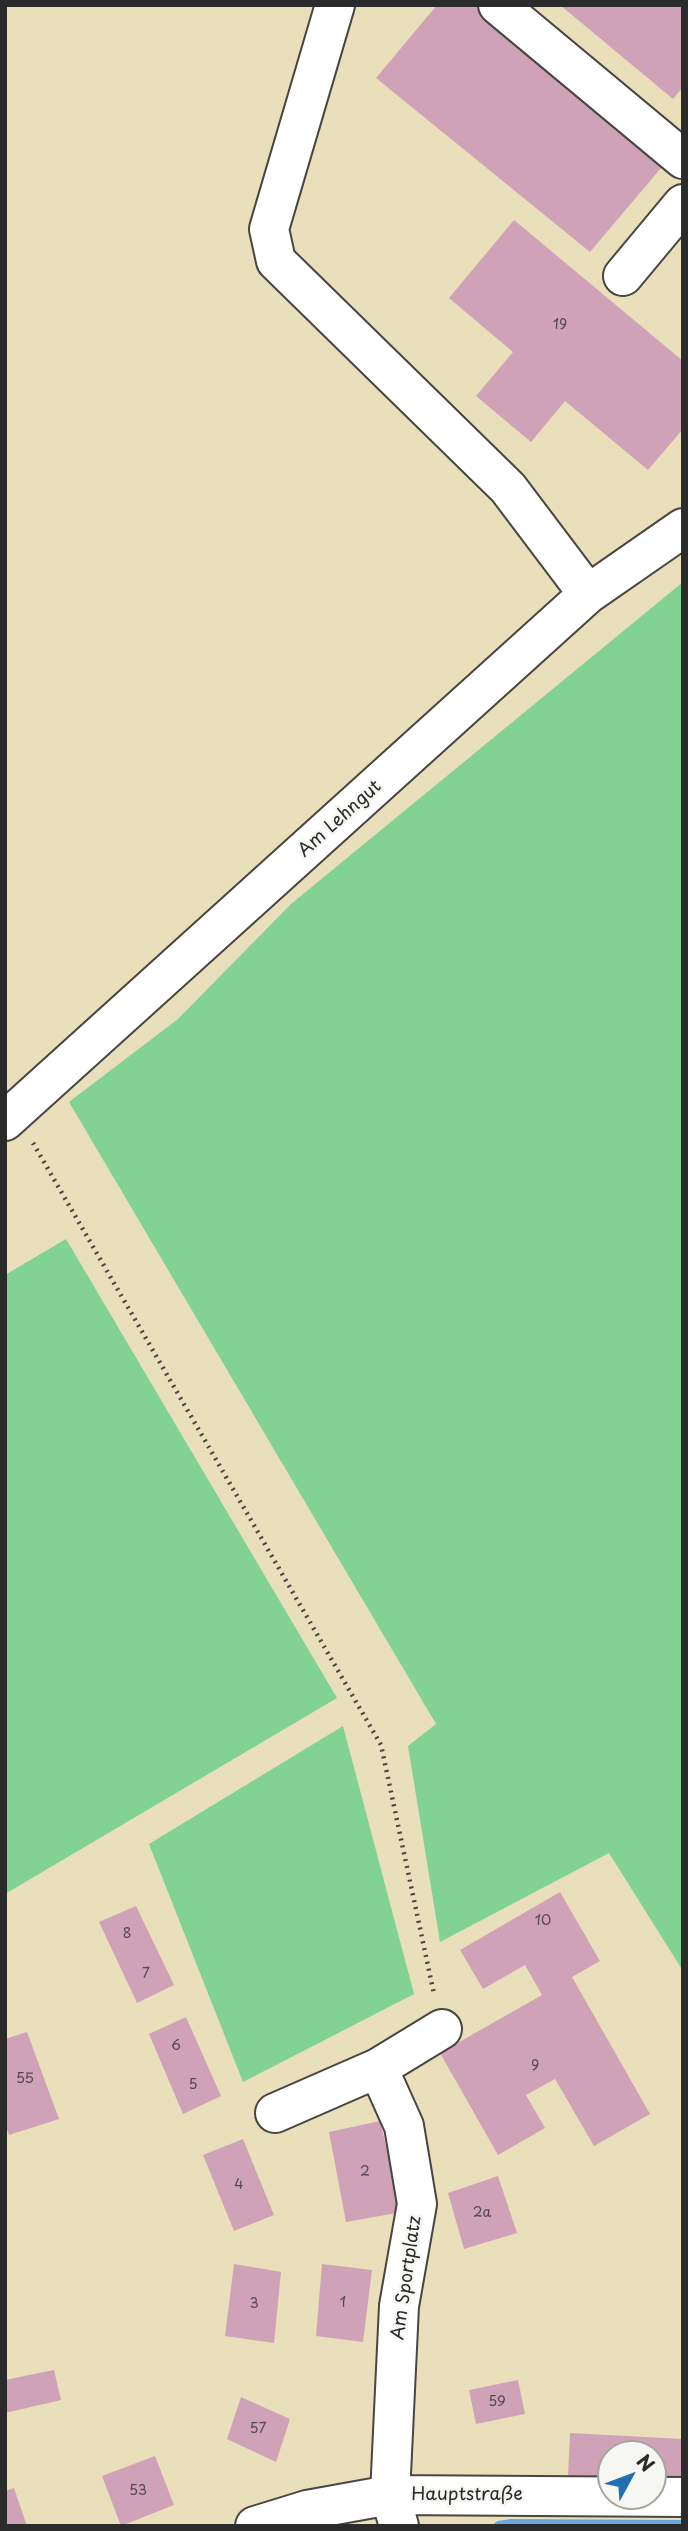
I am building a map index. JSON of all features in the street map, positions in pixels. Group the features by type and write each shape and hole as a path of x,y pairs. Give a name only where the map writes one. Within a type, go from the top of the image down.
{"street":[{"path":"335,5 269,229 276,261 508,488 588,594"},
{"path":"498,5 683,159"},
{"path":"623,276 683,204"},
{"name":"Am Lehngut","path":"10,1116 588,594 683,528"},
{"path":"275,2113 379,2068 442,2029"},
{"name":"Am Sportplatz","path":"379,2068 404,2126 417,2204 399,2306 395,2513"},
{"name":"Hauptstraße","path":"255,2526 307,2510 395,2513 683,2497"}],"path":[{"path":"10,1116 381,1745 442,2029"}],"green space":[{"path":"683,582 683,1971 609,1853 440,1942 408,1746 436,1724 69,1102 178,1019 291,904"},
{"path":"66,1239 337,1698 5,1894 5,1275"},
{"path":"343,1726 414,1994 243,2082 149,1844"}],"building":[{"path":"437,5 477,5 667,161 590,252 376,78"},
{"path":"560,5 683,5 683,87 673,99"},
{"path":"514,220 683,361 683,429 648,470 565,401 531,442 476,396 513,352 449,298"},
{"path":"560,1892 600,1961 572,1977 650,2114 594,2146 555,2079 526,2095 545,2128 498,2155 440,2053 542,1995 525,1965 483,1989 460,1950"},
{"path":"136,1906 174,1985 137,2003 99,1922"},
{"path":"186,2017 221,2096 183,2114 149,2034"},
{"path":"27,2032 59,2119 9,2135 5,2124 5,2039"},
{"path":"380,2121 402,2212 346,2222 329,2132"},
{"path":"243,2139 274,2215 234,2231 203,2155"},
{"path":"498,2176 517,2233 464,2249 448,2193"},
{"path":"234,2264 281,2272 274,2343 225,2336"},
{"path":"322,2264 372,2270 363,2342 316,2336"},
{"path":"54,2370 61,2400 5,2413 5,2380"},
{"path":"518,2380 525,2414 476,2424 469,2390"},
{"path":"241,2397 290,2419 276,2462 227,2439"},
{"path":"570,2433 683,2439 683,2479 667,2478 667,2440 597,2440 597,2478 568,2477"},
{"path":"155,2456 174,2505 121,2526 102,2476"},
{"path":"14,2488 27,2526 5,2526 5,2491"}],"waterway":[{"path":"499,2526 683,2525"}]}
